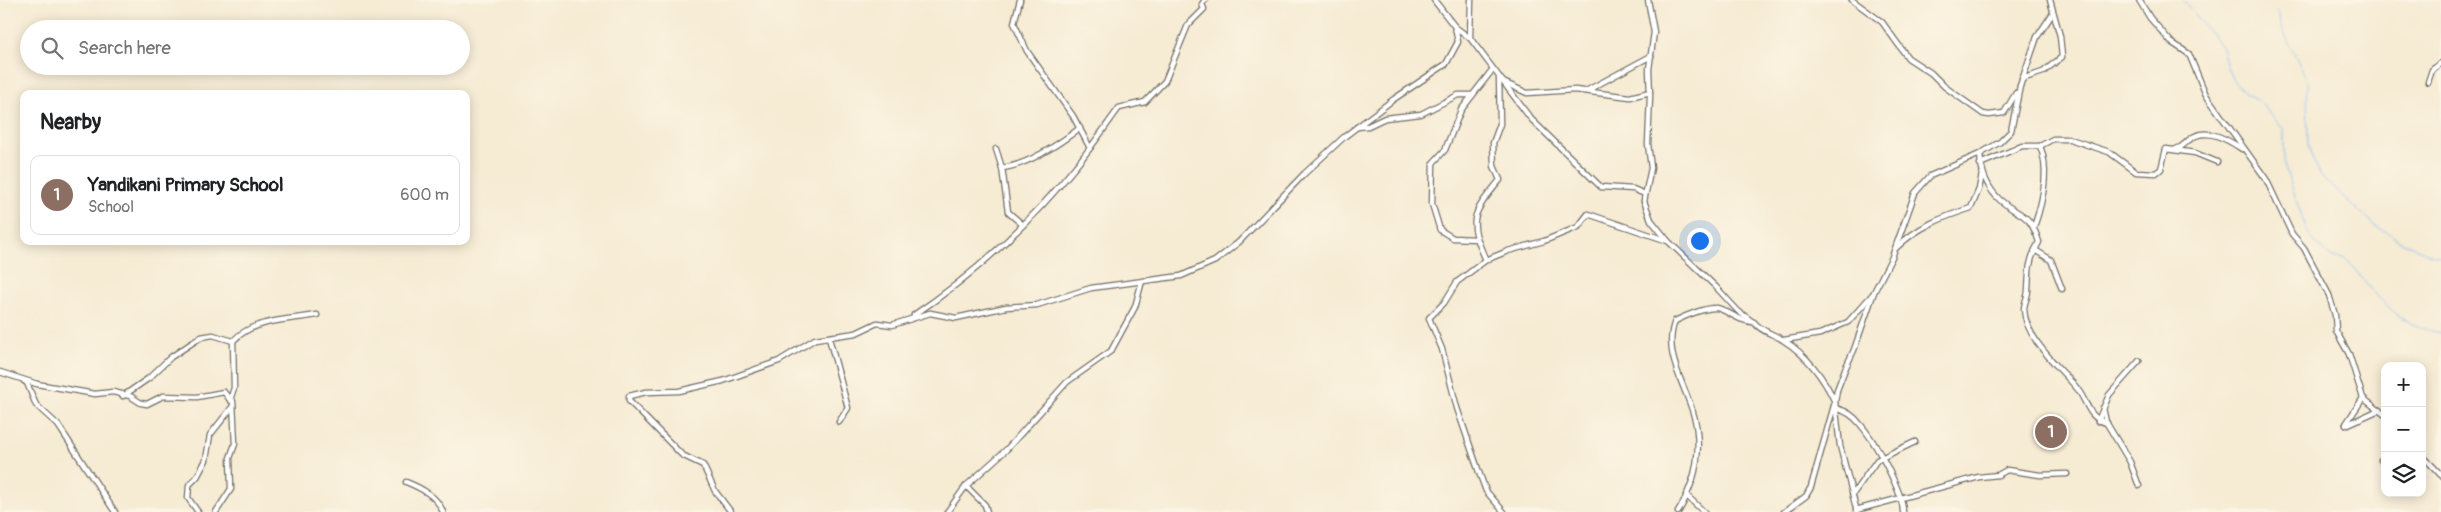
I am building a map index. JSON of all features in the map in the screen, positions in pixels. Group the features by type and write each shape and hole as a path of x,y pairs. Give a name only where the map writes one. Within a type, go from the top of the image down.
{"street":[{"path":"1020,0 1014,23 1027,51 1080,128 1090,148"},
{"path":"911,317 968,275 1023,225 1077,166 1119,108 1145,102 1165,80 1188,25 1204,9 1202,4 1205,0"},
{"path":"1434,0 1455,27 1470,38 1531,119 1601,187 1633,189 1645,194 1644,201 1651,220 1668,241 1738,311 1754,322 1757,327 1784,340 1800,352 1828,387 1838,409 1840,446 1857,511 1900,497 1979,476 1998,475 2007,470 2040,475 2066,474"},
{"path":"1470,38 1471,0"},
{"path":"1644,201 1651,168 1648,127 1650,92 1648,69 1654,32 1648,0"},
{"path":"1852,0 1882,22 1914,63 1931,73 1945,87 1983,114 1996,115 2004,113 2020,86"},
{"path":"2022,79 2043,72 2062,57 2060,36 2050,0"},
{"path":"2139,0 2150,18 2171,42 2189,54 2206,95 2266,179 2292,234 2304,248 2329,295 2335,315 2336,331 2348,354 2364,398 2380,410 2346,425 2364,398"},
{"path":"1784,512 1806,496 1811,487 1835,402 1836,390 1854,350 1874,292 1915,193 1930,176 1980,154 2000,142 2011,131 2022,79 2037,37 2053,13"},
{"path":"731,512 715,491 703,465 682,455 634,407 628,398 646,392 679,391 723,381 779,361 815,339 856,333 877,323 892,325 911,317 930,313 956,318 1006,307 1037,305 1091,288 1182,276 1215,261 1240,242 1304,174 1357,127 1446,64 1458,42 1455,27"},
{"path":"1582,93 1651,56"},
{"path":"2428,82 2432,70 2441,63"},
{"path":"1476,239 1454,238 1440,230 1432,204 1433,163 1446,150 1461,110 1493,69"},
{"path":"1486,260 1476,239 1475,212 1500,180 1494,166 1493,143 1500,124 1499,77"},
{"path":"1503,82 1527,93 1561,90 1582,93 1593,92 1630,98 1650,92"},
{"path":"1357,127 1368,126 1385,118 1421,114 1458,95 1472,95"},
{"path":"1002,168 1011,167 1053,146 1080,128"},
{"path":"2175,150 2182,148 2189,139 2198,134 2208,134 2230,141 2246,151"},
{"path":"1980,164 2022,146 2040,146 2053,139 2070,139 2109,152 2136,172 2156,173 2161,168 2166,149 2207,157 2217,162"},
{"path":"2034,227 2042,197 2043,154 2040,146"},
{"path":"996,149 1002,168 1008,212 1023,225"},
{"path":"1893,250 1915,231 1971,208 1979,189 1982,174 1980,154"},
{"path":"1982,174 2000,200 2026,217 2034,227 2039,242 2027,269 2028,296 2024,310 2027,328 2060,372 2081,394 2088,409 2098,421 2107,423"},
{"path":"1504,512 1486,491 1457,408 1442,349 1429,318 1444,303 1457,282 1486,260 1508,251 1544,241 1578,227 1588,214 1668,241"},
{"path":"2035,250 2051,260 2062,289"},
{"path":"947,512 966,486 1007,449 1067,382 1111,351 1135,306 1142,281"},
{"path":"1784,340 1820,334 1848,322 1874,292"},
{"path":"1678,512 1695,473 1697,431 1671,351 1672,329 1675,321 1689,314 1717,308 1740,321 1754,322"},
{"path":"230,400 234,388 233,341 240,333 254,326 317,315"},
{"path":"123,396 149,378 171,357 201,337 213,335 233,341"},
{"path":"829,338 848,408 839,422"},
{"path":"2098,421 2109,395 2139,361"},
{"path":"0,372 27,383 36,405 58,426 115,512"},
{"path":"21,380 95,394 113,392 147,404 163,396 198,396 224,392 233,401 235,444 230,458 231,489 216,512"},
{"path":"198,512 188,498 188,485 197,477 206,460 210,435 233,405"},
{"path":"2103,408 2107,423 2130,462 2139,486"},
{"path":"1838,409 1846,412 1860,423 1883,458 1900,497 1903,512"},
{"path":"1853,494 1877,460 1915,442"},
{"path":"2426,459 2441,475"},
{"path":"406,482 424,490 440,505 443,512"},
{"path":"966,486 984,505 987,512"},
{"path":"1686,496 1704,512"}],"waterway":[{"path":"2183,0 2222,47 2227,68 2233,80 2246,94 2259,101 2284,130 2284,165 2307,231 2315,243 2331,257 2345,259 2350,263 2378,297 2400,317 2426,330 2441,333"},
{"path":"2278,11 2280,24 2307,80 2308,145 2312,158 2322,177 2374,225 2399,240 2430,254 2441,256"}],"place":[{"name":"Yandikani Primary School","path":"2051,432"}]}
